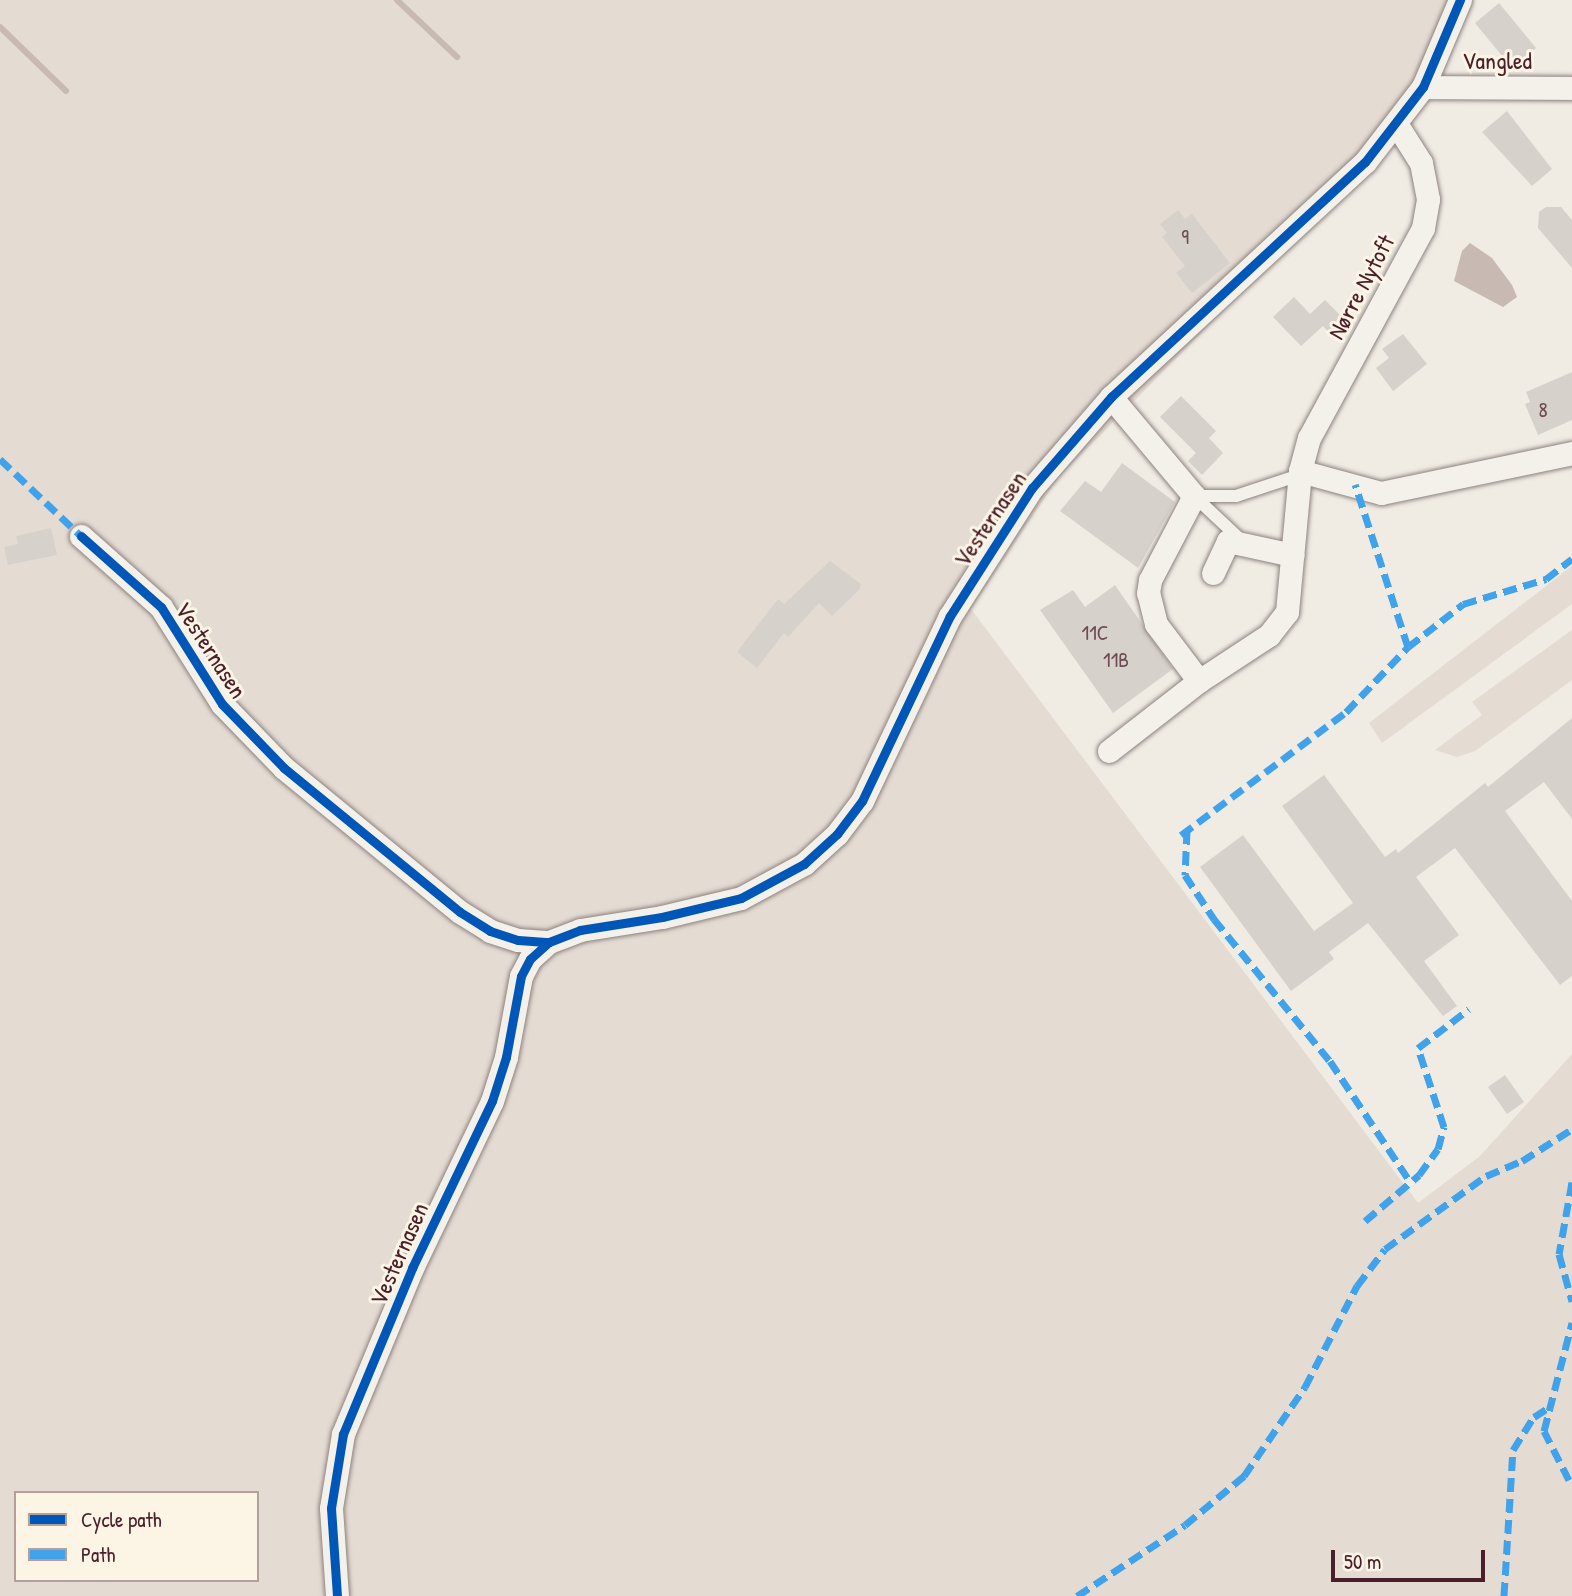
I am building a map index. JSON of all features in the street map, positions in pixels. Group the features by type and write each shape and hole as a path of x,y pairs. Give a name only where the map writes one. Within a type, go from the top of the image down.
{"street":[{"name":"Vesternasen","path":"337,1596 331,1508 343,1434 412,1268 492,1101 506,1057 521,976 530,959 550,942 580,930 741,898 775,883 823,848 862,801 918,676 1005,527 1060,453 1111,397 1343,184 1397,125 1423,87 1460,0"},
{"name":"Vangled","path":"1423,87 1572,88"},
{"name":"Nørre Nytoft","path":"1109,751 1199,681 1280,623 1287,612 1300,473 1309,438 1423,228 1427,199 1421,163 1397,125"},
{"path":"1111,397 1194,496 1150,580 1148,593 1156,624 1199,681"},
{"path":"1300,473 1381,494 1572,453"},
{"name":"Vesternasen","path":"81,536 161,607 222,704 284,768 460,912 490,931 518,940 550,942"},
{"path":"1213,573 1228,541 1293,555"}],"lane":[{"path":"1194,496 1236,496 1300,473"},
{"path":"1194,496 1245,545"}],"shaded area":[{"path":"0,0 1463,0 1409,123 1058,478 971,609 1418,1203 1480,1156 1572,1054 1572,1596 0,1596"},
{"path":"1470,243 1492,258 1512,285 1517,297 1503,307 1454,281 1462,251"},
{"path":"1572,566 1572,604 1382,743 1369,723"},
{"path":"1572,630 1572,680 1475,751 1457,757 1435,750 1482,715 1472,702"}],"building":[{"path":"1499,3 1536,48 1512,68 1475,23"},
{"path":"1507,111 1552,169 1532,186 1482,132"},
{"path":"1546,207 1561,207 1572,220 1572,268 1538,228 1539,212"},
{"path":"1178,210 1185,219 1192,214 1230,263 1192,293 1176,273 1185,266 1162,237 1167,233 1160,224"},
{"path":"1294,297 1310,314 1325,300 1345,320 1330,334 1323,326 1301,346 1273,317"},
{"path":"1403,334 1427,364 1393,391 1376,368 1389,358 1382,349"},
{"path":"1572,372 1572,420 1538,435 1525,404 1530,402 1526,392"},
{"path":"1181,396 1216,431 1209,438 1223,453 1202,475 1188,461 1196,453 1160,417"},
{"path":"1122,463 1175,502 1138,568 1060,511 1085,481 1101,492"},
{"path":"51,528 57,555 8,565 4,547 18,544 16,536"},
{"path":"830,561 861,584 859,590 832,616 819,603 788,637 784,633 757,668 737,652 778,599 784,604"},
{"path":"1115,585 1173,669 1113,713 1040,610 1073,590 1085,607"},
{"path":"1572,718 1572,819 1544,782 1505,811 1572,901 1572,976 1560,985 1455,848 1416,877 1459,935 1424,961 1457,1006 1443,1016 1368,923 1329,952 1334,959 1291,991 1200,867 1243,835 1314,931 1353,903 1282,806 1324,775 1385,857 1396,849 1398,853 1485,783 1488,787"},
{"path":"1505,1075 1524,1102 1507,1114 1488,1087"}],"waterway":[{"path":"397,0 457,57"},
{"path":"0,27 66,91"}],"marked path":[{"path":"0,459 81,536"},
{"path":"1181,835 1346,712 1408,647 1355,484"},
{"path":"1408,647 1463,604 1546,579 1572,559"},
{"path":"1187,830 1185,875 1214,919 1330,1061 1411,1183"},
{"path":"1365,1221 1419,1175 1438,1149 1444,1127 1418,1048 1469,1009"},
{"path":"1077,1596 1185,1525 1244,1476 1305,1387 1357,1286 1385,1249 1486,1176 1522,1161 1572,1129"},
{"path":"1572,1182 1559,1254 1572,1301"},
{"path":"1569,1480 1544,1431 1572,1323"},
{"path":"1504,1596 1513,1450 1534,1417 1548,1408"}],"cycle path":[{"path":"337,1596 331,1508 343,1434 412,1268 492,1101 506,1057 521,976 530,959 549,942 580,930 662,917 741,898 804,864 837,834 862,801 950,616 1032,488 1111,397 1365,162 1423,87 1460,0"},
{"path":"81,536 161,607 222,704 284,768 460,912 490,931 518,940 549,942"}]}
